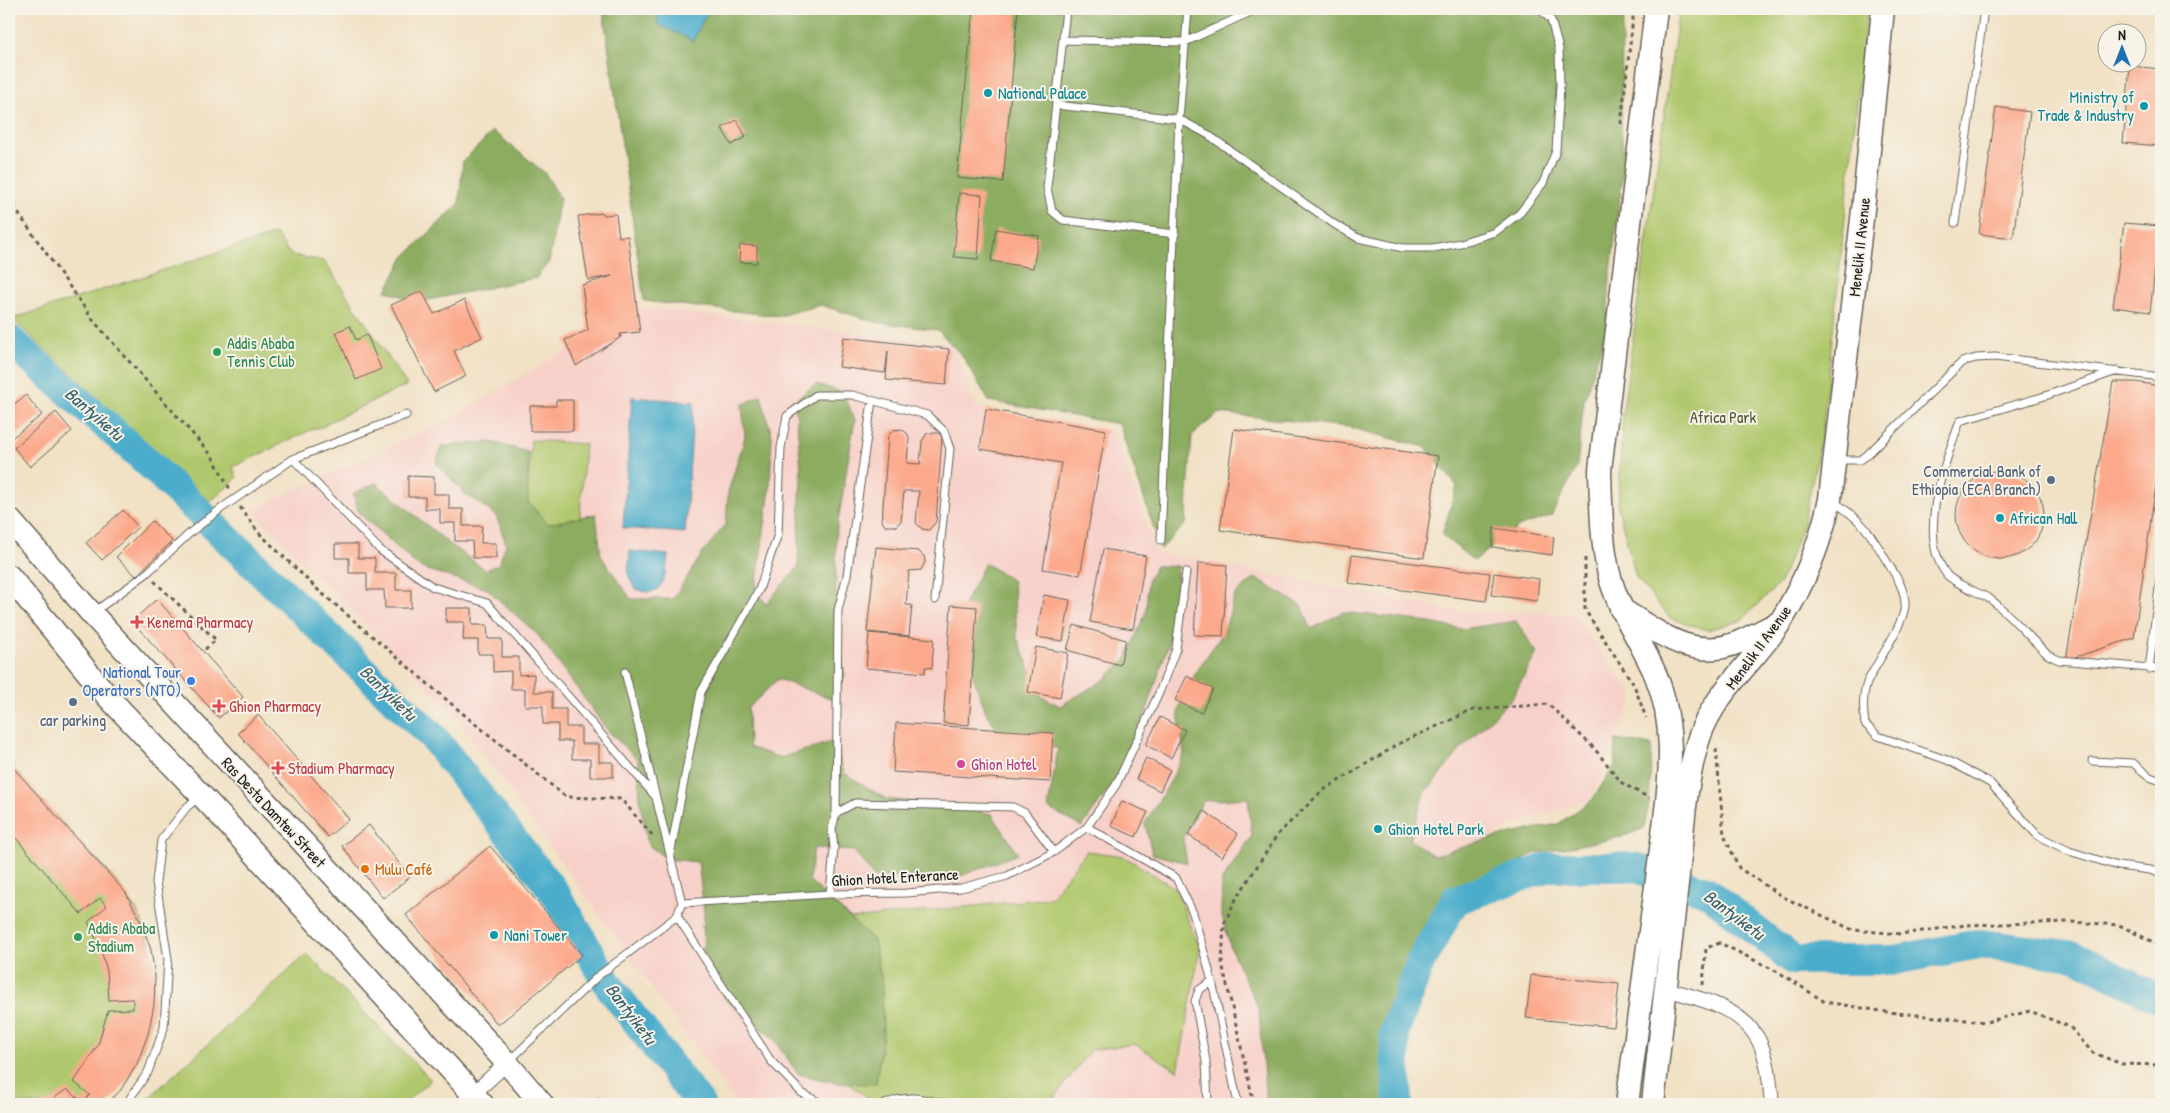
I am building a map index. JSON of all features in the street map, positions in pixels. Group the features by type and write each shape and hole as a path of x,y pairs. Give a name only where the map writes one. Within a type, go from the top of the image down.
{"main road":[{"name":"Menelik II Avenue","path":"1653,1104 1666,982 1670,746 1666,709 1656,676 1620,608 1607,565 1600,470 1656,9"},
{"name":"Menelik II Avenue","path":"1627,1104 1644,965 1668,814 1711,711 1780,621 1800,585 1823,531 1835,461 1883,9"},
{"name":"Ras Desta Damtew Street","path":"9,519 92,614 507,1063 542,1104"},
{"path":"9,576 108,697 202,795 472,1101"},
{"path":"1620,608 1671,640 1690,648 1706,649 1737,643 1780,621"}],"street":[{"path":"1666,982 1735,1013 1762,1046 1768,1069 1772,1104"},
{"path":"472,1101 507,1063"}],"lane":[{"path":"1066,9 1047,188 1052,211 1063,220 1175,234"},
{"path":"1161,540 1179,119 1188,9"},
{"path":"1064,40 1185,42 1257,9"},
{"path":"1056,105 1179,119 1208,134 1334,224 1358,238 1402,248 1434,248 1460,243 1495,232 1520,213 1543,184 1556,151 1560,85 1558,49 1551,20 1540,9"},
{"path":"1955,222 1984,9"},
{"path":"1835,461 1860,460 1866,456 1962,362 1996,357 2161,377"},
{"path":"2117,372 1960,421 1944,466 1934,518 1935,553 1948,576 1990,600 2048,655 2059,660 2161,669"},
{"path":"670,855 701,692 759,590 778,534 781,448 787,416 816,394 852,394 927,415 944,431 950,449 936,600"},
{"path":"830,894 834,848 832,829 836,813 838,610 847,575 872,401"},
{"path":"92,614 146,574 191,532 222,508 293,459 406,416"},
{"path":"293,459 380,550 433,587 487,604 655,796"},
{"path":"1830,499 1855,516 1870,534 1902,586 1905,603 1899,624 1867,684 1863,708 1865,724 1878,736 1947,760 1990,783 2038,836 2068,851 2118,866 2150,870 2161,874"},
{"name":"Ghion Hotel Enterance","path":"682,903 830,894 907,893 962,888 1007,876 1054,852 1087,827 1116,785 1159,694 1176,649 1186,572"},
{"path":"2149,669 2161,572"},
{"path":"507,1063 598,976 677,916 682,903 625,672"},
{"path":"2092,761 2133,763 2150,777 2161,781"},
{"path":"126,1104 148,1072 164,1028 168,959 156,882 161,840 187,807 202,795"},
{"path":"836,813 855,803 1013,807 1025,813 1054,852"},
{"path":"1087,827 1176,878 1193,913 1212,981 1238,1104"},
{"path":"677,916 771,1061 802,1093 822,1104"},
{"path":"1208,1104 1206,1061 1195,1001 1199,990 1212,981"},
{"path":"885,1104 896,1100 918,1097 945,1104"}],"path":[{"path":"9,200 93,320 212,456 235,499 258,532 317,589 468,718 566,797 620,799 670,855"},
{"path":"146,574 216,640 203,651"},
{"path":"1254,1104 1222,963 1224,924 1236,899 1278,834 1322,791 1402,742 1473,710 1548,704 1593,747 1622,783 1668,814"},
{"path":"1716,748 1724,835 1739,868 1783,897 1853,930 1901,934 1966,925 2070,922 2119,925 2161,946"},
{"path":"1702,998 1706,948 1720,943 1780,973 1825,1002 1887,1012 1986,1022 2030,1011 2070,1027 2093,1054 2122,1064 2161,1065"}],"shaded area":[{"path":"641,307 951,344 977,407 1112,430 1157,552 1450,610 1573,614 1634,697 1591,799 1510,826 1437,874 1369,1104 736,1104 455,715 251,510 438,425"}],"green space":[{"path":"603,9 1625,9 1622,33 1621,125 1624,162 1610,280 1606,333 1584,400 1577,467 1551,516 1520,526 1474,561 1442,535 1457,486 1425,447 1348,427 1219,413 1192,435 1186,524 1161,549 1119,424 989,401 963,357 938,330 875,322 821,305 779,316 644,301"},
{"name":"Africa Park","path":"1679,9 1867,9 1822,434 1803,525 1780,583 1740,621 1707,630 1670,618 1636,577 1618,507 1623,409"},
{"path":"493,131 545,173 560,198 549,262 536,278 419,302 386,291 404,257 459,204 463,161"},
{"name":"Addis Ababa Tennis Club","path":"275,234 291,255 324,261 407,385 325,424 325,426 313,429 233,467 237,478 210,502 12,319"},
{"path":"816,384 842,392 855,419 836,534 836,595 839,647 845,676 833,699 778,679 748,708 749,747 780,758 834,741 844,773 886,799 951,806 992,814 1018,854 955,878 874,877 854,851 814,848 809,880 874,941 882,983 883,1036 876,1084 837,1083 798,1074 774,1039 726,1000 703,957 704,912 698,862 667,859 648,845 640,802 638,760 608,731 538,635 487,589 419,567 359,513 353,494 376,483 452,546 486,570 499,564 506,544 496,515 465,494 436,463 442,446 491,442 528,452 528,502 548,524 596,514 601,556 631,599 673,599 704,551 726,524 728,492 745,437 742,405 761,395 772,436 770,489 756,588 766,604 798,567 801,469 795,400"},
{"path":"531,440 585,444 578,545 524,542"},
{"path":"985,563 1013,581 1017,638 1041,696 1060,706 1104,680 1126,659 1146,612 1148,580 1156,566 1178,566 1174,627 1139,734 1114,782 1082,827 1048,808 1058,748 1009,745 987,715 968,661 965,603"},
{"path":"1255,578 1302,606 1311,629 1343,612 1412,620 1462,629 1516,621 1537,653 1512,698 1462,748 1424,794 1410,840 1434,856 1493,838 1558,824 1592,800 1615,765 1616,740 1652,745 1649,804 1644,828 1622,837 1533,854 1473,888 1428,935 1407,1005 1407,1070 1404,1104 1266,1104 1259,1010 1231,949 1221,912 1222,880 1252,836 1248,798 1203,801 1183,839 1187,863 1152,854 1145,823 1170,782 1184,754 1178,711 1197,670 1224,632 1235,595"},
{"name":"Addis Ababa Stadium","path":"9,763 120,886 135,907 148,938 154,972 154,989 153,1006 147,1035 144,1046 129,1077 106,1104 9,1104"},
{"path":"1087,851 1123,856 1175,888 1200,948 1178,1071 1135,1044 1090,1050 1050,1104 878,1104 769,1030 700,926 836,905 851,919 1050,898"},
{"path":"307,954 431,1080 403,1104 142,1104"}],"water":[{"path":"663,9 709,9 693,41 656,23"},
{"path":"632,397 694,402 685,533 623,528"},
{"path":"630,551 668,555 664,578 657,589 651,592 634,588 628,574"}],"building":[{"name":"National Palace","path":"973,9 1018,9 1003,182 957,178"},
{"name":"Ministry of Trade & Industry","path":"2148,68 2161,69 2161,146 2123,143 2129,72 2148,72"},
{"path":"1996,107 2030,112 2013,238 1979,234"},
{"path":"737,120 746,137 731,145 722,128"},
{"path":"959,193 982,195 978,259 954,257"},
{"path":"603,213 604,215 616,214 619,237 628,236 640,332 620,334 621,337 576,366 565,340 588,330 582,285 612,276 588,280 578,216"},
{"path":"2124,223 2160,226 2150,312 2113,307"},
{"path":"996,229 1039,236 1033,268 991,261"},
{"path":"740,245 757,246 757,263 739,262"},
{"path":"422,291 434,314 464,300 482,337 454,351 466,376 434,392 391,305"},
{"path":"350,326 356,340 367,335 381,369 356,380 336,332"},
{"path":"844,337 949,349 946,385 886,380 888,351 885,373 839,367"},
{"path":"9,382 14,388 9,393"},
{"path":"2113,382 2135,382 2161,386 2161,449 2134,638 2066,660"},
{"path":"26,395 42,415 9,440 9,408"},
{"path":"556,400 573,400 573,431 530,431 530,406 556,406"},
{"path":"986,409 1106,430 1080,575 1043,569 1061,463 980,449"},
{"path":"56,412 72,431 30,467 14,448"},
{"path":"901,429 909,437 907,463 920,464 922,441 927,433 939,433 942,437 936,522 929,530 922,529 916,523 919,491 904,491 901,521 896,526 885,526 882,521 888,436 893,430"},
{"path":"1234,429 1438,456 1424,558 1220,530"},
{"name":"African Hall","path":"2000,471 2017,474 2025,478 2037,490 2041,498 2044,515 2041,532 2037,540 2025,552 2017,556 2000,559 1983,556 1975,552 1963,540 1959,532 1956,515 1959,498 1963,490 1975,478 1983,474"},
{"path":"408,476 434,477 434,494 449,494 449,509 463,509 463,526 482,526 481,543 496,543 496,558 473,558 472,541 455,541 455,523 440,523 440,509 425,509 425,497 408,497"},
{"path":"123,510 138,527 102,560 86,543"},
{"path":"152,521 172,541 136,576 116,557"},
{"path":"1494,528 1554,537 1552,555 1492,547"},
{"path":"335,544 358,544 358,558 375,558 375,573 396,573 396,590 411,590 411,608 385,608 384,590 367,590 367,573 349,573 349,558 335,558"},
{"path":"876,547 918,551 924,556 925,562 921,570 909,571 906,605 912,605 909,636 867,632"},
{"path":"1103,549 1146,556 1133,629 1090,622"},
{"path":"1352,555 1490,573 1486,601 1348,583"},
{"path":"1198,563 1227,565 1223,636 1194,635"},
{"path":"1494,573 1539,579 1537,601 1491,595"},
{"path":"1044,595 1070,600 1063,641 1036,637"},
{"path":"157,599 243,697 219,718 132,621"},
{"path":"951,605 977,607 969,725 943,723"},
{"path":"446,608 472,608 472,625 487,625 488,639 502,639 502,657 519,657 519,675 534,674 534,692 552,692 552,709 566,709 566,727 581,727 581,744 599,744 599,762 613,762 613,777 590,777 590,759 572,759 572,741 558,741 558,724 543,724 543,706 525,706 525,689 511,689 511,671 493,672 493,654 478,654 478,640 463,640 464,622 446,622"},
{"path":"1074,625 1126,640 1120,665 1067,650"},
{"path":"869,633 934,639 932,668 925,667 925,673 866,668"},
{"path":"1036,647 1068,653 1060,698 1028,692"},
{"path":"1187,676 1213,689 1201,713 1175,700"},
{"path":"258,715 349,819 328,837 238,733"},
{"path":"1160,717 1185,730 1171,758 1146,745"},
{"path":"896,723 1053,733 1050,782 893,772"},
{"path":"1146,758 1170,770 1160,791 1136,779"},
{"path":"9,763 126,893 142,924 151,950 155,976 154,1005 148,1034 137,1064 120,1091 106,1104 40,1104 50,1101 67,1089 82,1102 90,1095 74,1082 98,1045 108,1010 133,1009 133,999 109,1000 107,971 101,950 88,922 107,906 100,898 81,914 9,830"},
{"path":"1122,801 1148,812 1136,837 1111,826"},
{"path":"1204,811 1238,834 1222,857 1188,835"},
{"path":"369,825 410,877 383,898 342,846"},
{"name":"Nani Tower","path":"490,846 582,955 498,1025 406,915"},
{"path":"1531,975 1619,984 1614,1027 1526,1018"},
{"path":"599,1098 605,1104 592,1104"}],"waterway":[{"name":"Bantyiketu","path":"9,339 144,459 433,737 555,893 609,986 700,1104"},
{"name":"Bantyiketu","path":"1398,1104 1394,1033 1420,963 1455,900 1549,867 1633,867 1706,891 1793,960 1894,960 1979,944 2075,956 2161,1000"}],"place":[{"name":"National Palace","path":"988,93"},
{"name":"Ministry of Trade & Industry","path":"2144,106"},
{"name":"Addis Ababa Tennis Club","path":"217,352"},
{"name":"Commercial Bank of Ethiopia (ECA Branch)","path":"2051,480"},
{"name":"African Hall","path":"2000,518"},
{"name":"Kenema Pharmacy","path":"137,622"},
{"name":"National Tour Operators (NTO)","path":"191,681"},
{"name":"car parking","path":"73,702"},
{"name":"Ghion Pharmacy","path":"219,706"},
{"name":"Ghion Hotel","path":"961,764"},
{"name":"Stadium Pharmacy","path":"278,768"},
{"name":"Ghion Hotel Park","path":"1378,829"},
{"name":"Mulu Café","path":"365,869"},
{"name":"Nani Tower","path":"494,935"},
{"name":"Addis Ababa Stadium","path":"78,937"}]}
